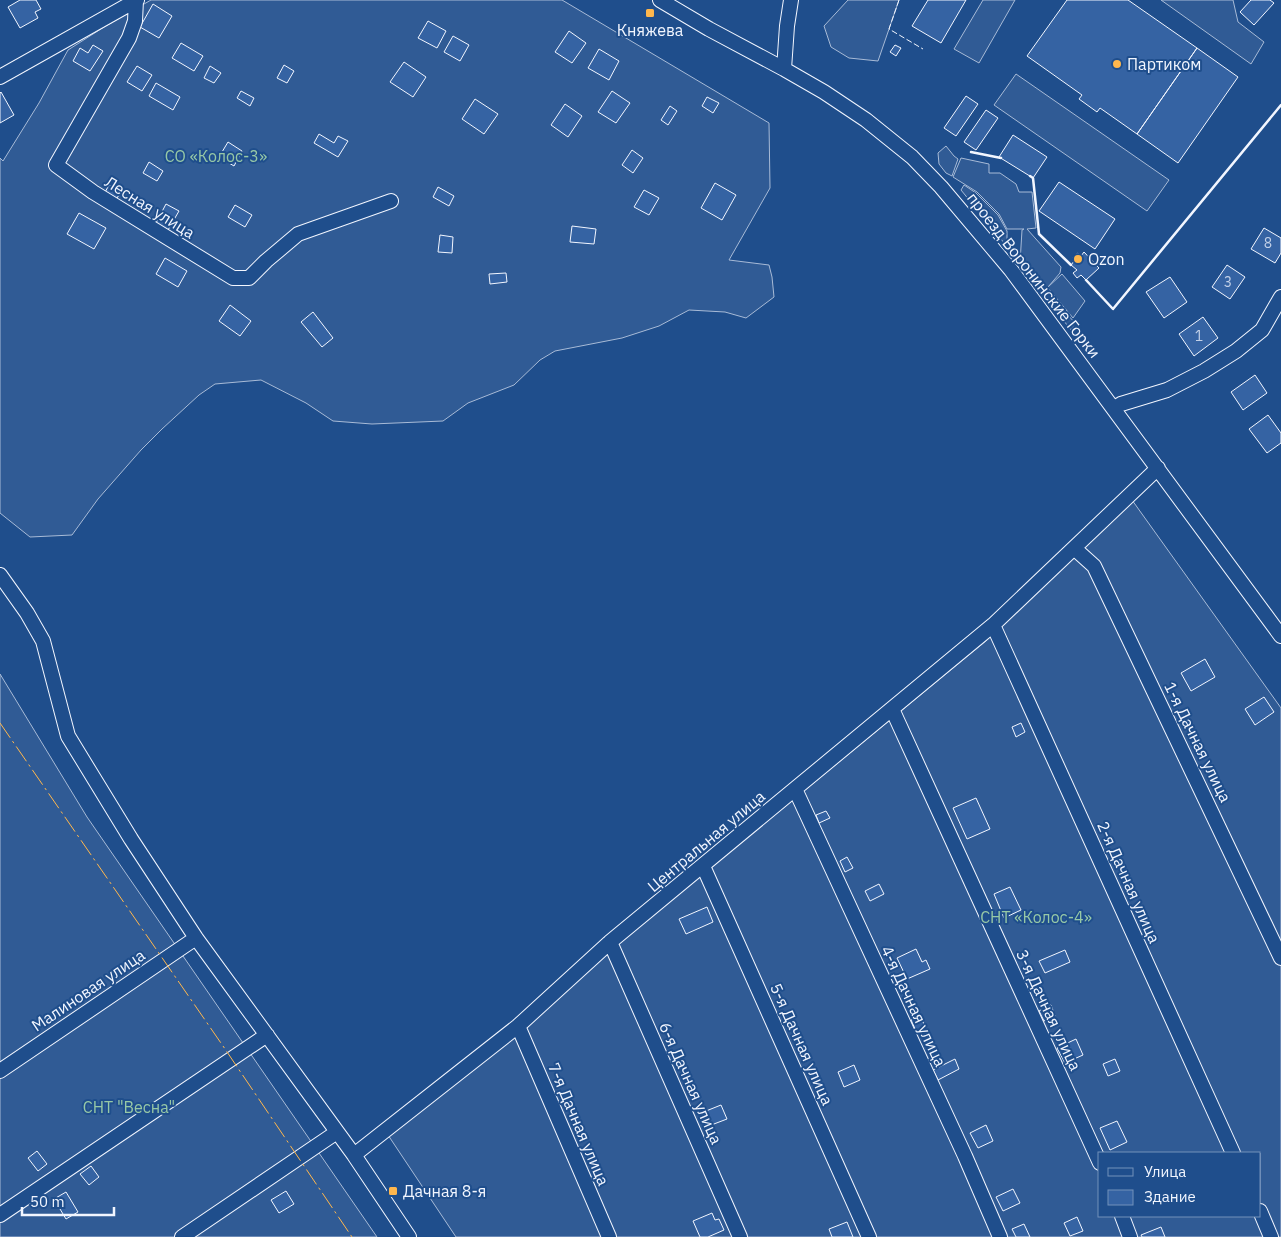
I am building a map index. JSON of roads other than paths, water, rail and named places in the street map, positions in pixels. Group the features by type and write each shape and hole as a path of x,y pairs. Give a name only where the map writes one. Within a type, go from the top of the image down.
{"street":[{"path":"0,77 136,0"},
{"name":"Лесная улица","path":"136,0 135,21 129,38 56,165 93,192 233,278 249,278 298,234 391,201"},
{"name":"проезд Воронинские Горки","path":"660,0 824,92 866,120 912,157 941,187 1011,270 1281,636"},
{"path":"784,69 791,0"},
{"path":"1114,408 1121,404 1167,390 1204,372 1236,351 1262,330 1281,297"},
{"name":"Центральная улица","path":"354,1155 518,1026 610,942 994,625 1158,468"},
{"name":"1-я Дачная улица","path":"1074,548 1094,566 1281,958"},
{"path":"0,575 27,613 42,641 68,736 131,839 196,938 354,1155 404,1235"},
{"name":"2-я Дачная улица","path":"994,625 1233,1152"},
{"name":"3-я Дачная улица","path":"892,709 1098,1159"},
{"name":"4-я Дачная улица","path":"795,790 965,1156 1000,1237"},
{"name":"5-я Дачная улица","path":"703,866 869,1237"},
{"name":"Малиновая улица","path":"0,1071 196,938"},
{"name":"6-я Дачная улица","path":"610,942 740,1237"},
{"name":"7-я Дачная улица","path":"518,1026 609,1237"},
{"path":"0,1215 267,1035"},
{"path":"182,1237 338,1132"},
{"path":"1261,1213 1271,1237"},
{"path":"1122,1217 1130,1237"}],"place":[{"name":"Княжева","path":"650,13"},
{"name":"Партиком","path":"1117,64"},
{"name":"Ozon","path":"1078,259"},
{"name":"Дачная 8-я","path":"393,1191"}],"park label":[{"name":"СО «Колос-3»","path":"216,156"},
{"name":"СНТ «Колос-4»","path":"1036,917"},
{"name":"СНТ \"Весна\"","path":"129,1107"}]}
